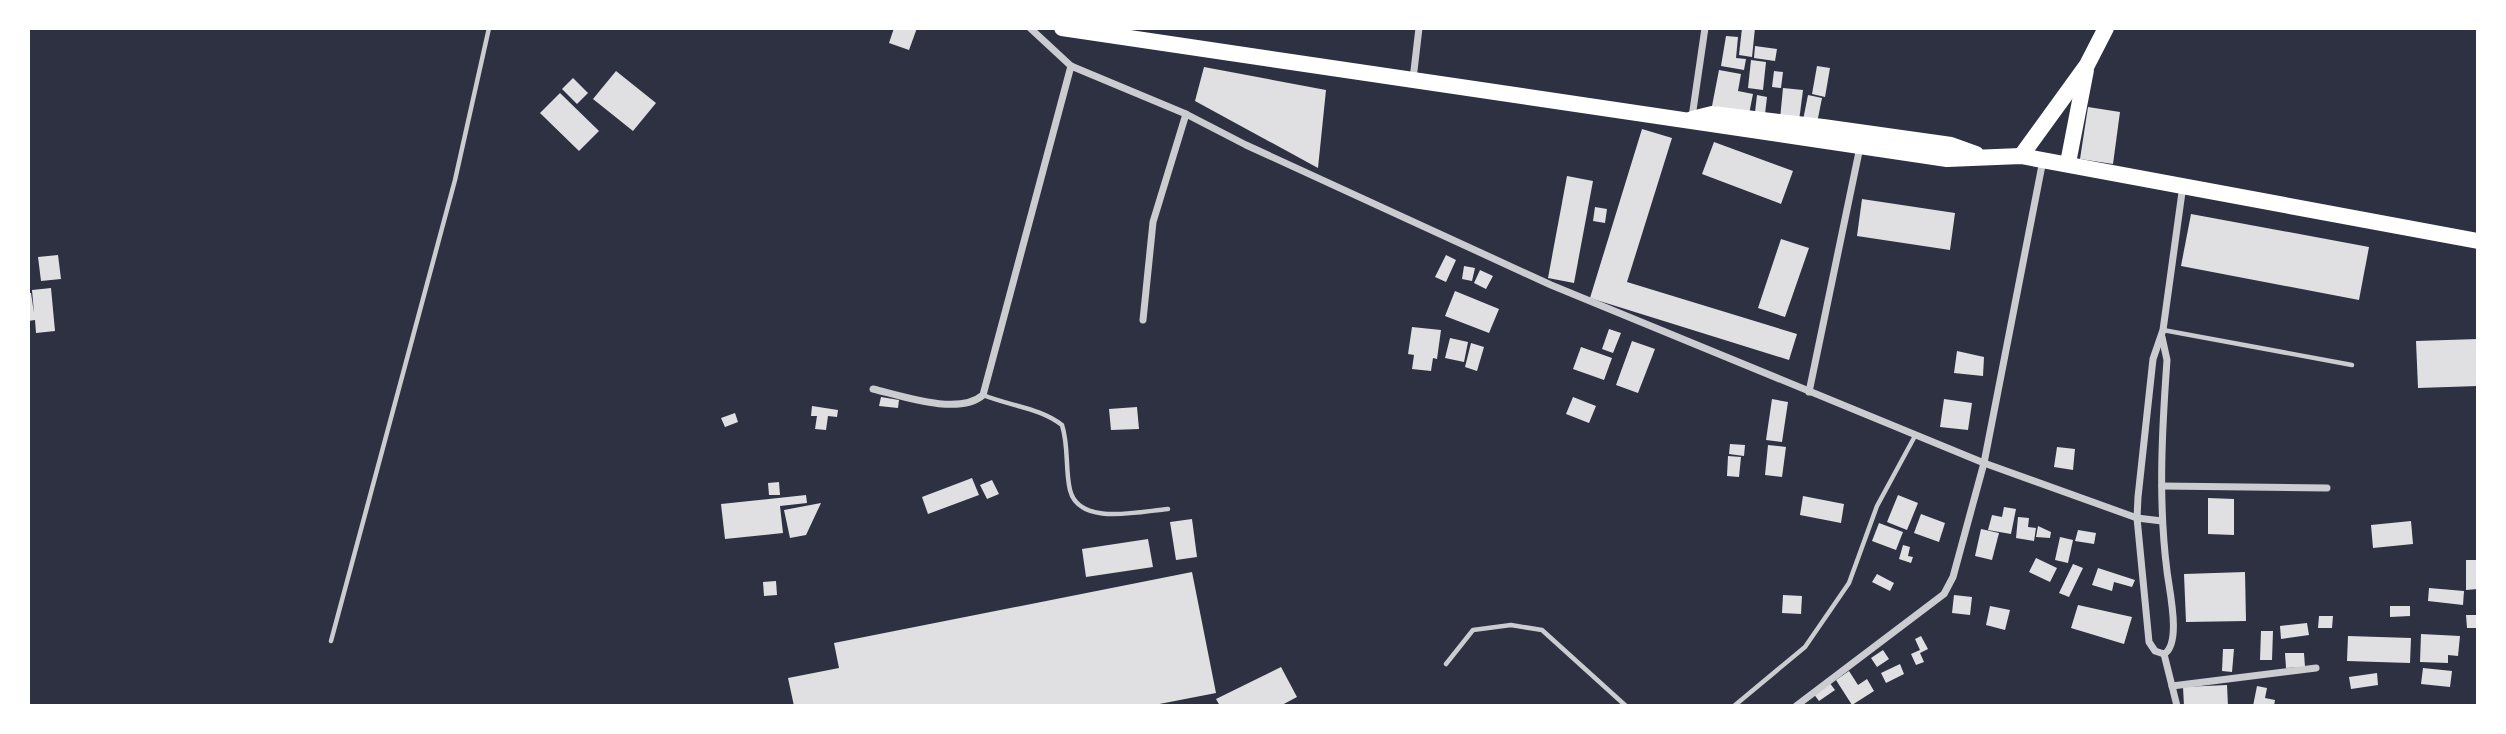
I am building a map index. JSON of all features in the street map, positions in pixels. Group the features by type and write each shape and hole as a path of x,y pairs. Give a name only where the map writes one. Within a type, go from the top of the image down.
{"main road":[{"path":"1062,28 1692,119 1712,114 1861,140 1951,145 1983,156 2021,156 2068,163 2478,241"},
{"path":"2021,156 2087,65 2105,29"},
{"path":"2068,163 2087,65"}],"street":[{"path":"1030,28 1071,66 1186,114 1246,145 1550,285 1984,463 2137,518 2162,521"},
{"path":"1413,79 1419,28"},
{"path":"1692,119 1705,28"},
{"path":"873,388 915,399 960,405 974,403 983,395 1071,66"},
{"path":"1143,320 1153,222 1186,114"},
{"path":"1809,392 1861,140"},
{"path":"1796,706 1944,594 1953,577 1984,463 2043,160"},
{"path":"2164,654 2155,651 2149,642 2137,518 2153,359 2162,333 2183,185"},
{"path":"2162,333 2166,360 2162,521 2173,620 2172,646 2164,654"},
{"path":"2162,486 2327,488"},
{"path":"2164,654 2176,706"},
{"path":"2172,686 2316,668"}],"lane":[{"path":"331,640 456,180 489,28"},
{"path":"2162,333 2353,365"},
{"path":"983,395 1009,406 1036,411 1062,425 1068,444 1070,491 1078,505 1097,515 1168,509"},
{"path":"1734,706 1805,647 1849,583 1877,506 1916,436"},
{"path":"1446,664 1473,630 1511,625 1542,630 1626,706"}],"building":[{"path":"894,28 917,28 909,50 889,43"},
{"path":"1742,28 1755,28 1752,57 1739,55"},
{"path":"1726,36 1738,37 1736,58 1746,59 1744,70 1721,66"},
{"path":"1755,46 1777,49 1775,61 1754,58"},
{"path":"1751,60 1766,62 1763,90 1748,88"},
{"path":"1817,66 1830,68 1825,97 1812,94"},
{"path":"1204,67 1326,90 1318,168 1195,101"},
{"path":"1719,70 1741,74 1738,91 1753,94 1749,114 1712,106"},
{"path":"616,71 656,103 633,131 593,99"},
{"path":"1774,71 1783,72 1781,88 1772,87"},
{"path":"573,78 588,93 577,104 562,89"},
{"path":"1783,88 1803,90 1799,121 1780,119"},
{"path":"560,93 599,131 579,151 540,113"},
{"path":"1757,95 1767,97 1765,114 1755,112"},
{"path":"1808,95 1822,98 1817,123 1803,120"},
{"path":"2088,107 2120,112 2113,164 2080,159"},
{"path":"1642,129 1672,138 1627,282 1797,334 1789,360 1590,298"},
{"path":"1714,142 1793,171 1781,204 1702,174"},
{"path":"1567,176 1593,181 1574,283 1548,278"},
{"path":"1862,199 1955,213 1950,250 1857,236"},
{"path":"1595,207 1607,209 1605,223 1593,221"},
{"path":"2191,214 2369,247 2359,300 2181,266"},
{"path":"1781,239 1809,248 1785,317 1758,308"},
{"path":"58,255 61,279 41,281 38,257"},
{"path":"1446,255 1456,260 1446,282 1435,277"},
{"path":"1464,266 1475,268 1472,281 1462,279"},
{"path":"1480,270 1493,276 1486,289 1474,283"},
{"path":"51,288 55,331 36,333 35,320 28,321 28,293 31,293 34,313 32,290"},
{"path":"1455,291 1499,309 1489,333 1445,316"},
{"path":"1412,327 1441,330 1437,359 1433,358 1431,371 1412,369 1414,355 1408,354"},
{"path":"1609,329 1621,333 1613,353 1602,349"},
{"path":"1450,338 1468,342 1464,362 1445,358"},
{"path":"2478,339 2478,386 2418,388 2416,341"},
{"path":"1632,341 1655,349 1638,393 1616,385"},
{"path":"1471,343 1484,347 1477,371 1465,367"},
{"path":"1581,347 1612,358 1604,380 1573,369"},
{"path":"1957,351 1984,357 1983,376 1954,373"},
{"path":"881,397 899,400 898,408 879,406"},
{"path":"1573,397 1596,406 1589,423 1566,414"},
{"path":"1772,399 1788,402 1782,442 1766,440"},
{"path":"1944,399 1972,403 1968,430 1940,427"},
{"path":"812,406 838,410 837,417 828,416 826,430 815,429 817,416 811,416"},
{"path":"1137,407 1139,429 1111,430 1109,409"},
{"path":"735,413 738,422 725,427 721,418"},
{"path":"1730,444 1745,445 1744,456 1729,454"},
{"path":"1768,445 1786,447 1782,477 1765,475"},
{"path":"2057,447 2075,449 2073,470 2054,467"},
{"path":"1728,456 1741,457 1739,477 1727,476"},
{"path":"972,478 979,495 928,514 922,497"},
{"path":"992,480 999,494 987,499 980,485"},
{"path":"779,482 780,495 769,495 768,483"},
{"path":"806,495 807,503 780,506 783,533 725,539 721,504"},
{"path":"1898,495 1918,503 1907,530 1887,522"},
{"path":"1803,496 1844,504 1841,523 1800,515"},
{"path":"2208,498 2234,499 2234,535 2208,534"},
{"path":"821,503 806,535 790,538 784,510"},
{"path":"2004,507 2016,509 2011,534 1988,530 1992,515 2002,517"},
{"path":"1921,514 1945,523 1939,542 1914,533"},
{"path":"2018,517 2029,518 2028,527 2036,528 2034,541 2016,538"},
{"path":"1192,519 1197,557 1176,560 1170,522"},
{"path":"2411,521 2413,544 2373,548 2371,525"},
{"path":"1879,523 1903,532 1896,550 1872,541"},
{"path":"2038,526 2051,532 2050,538 2036,537"},
{"path":"1981,529 1999,533 1992,560 1975,556"},
{"path":"2078,530 2096,533 2094,544 2075,541"},
{"path":"2060,537 2073,540 2068,563 2055,560"},
{"path":"1148,539 1153,567 1086,577 1082,549"},
{"path":"1903,545 1910,547 1908,556 1913,557 1911,563 1899,559"},
{"path":"2036,558 2057,568 2050,582 2029,572"},
{"path":"2466,560 2478,560 2478,589 2466,590"},
{"path":"2073,564 2083,568 2069,597 2059,593"},
{"path":"2098,568 2135,580 2132,587 2114,582 2112,591 2092,585"},
{"path":"1192,572 1216,693 1149,706 794,706 788,678 839,668 834,643"},
{"path":"2245,572 2246,621 2186,622 2184,574"},
{"path":"1877,574 1894,583 1890,591 1872,582"},
{"path":"776,581 777,595 764,596 763,582"},
{"path":"2429,588 2464,591 2463,605 2428,601"},
{"path":"1783,595 1802,596 1801,614 1782,613"},
{"path":"1954,595 1972,597 1970,615 1952,613"},
{"path":"2078,605 2132,617 2124,644 2071,628"},
{"path":"1990,606 2010,610 2005,630 1986,625"},
{"path":"2390,606 2410,606 2410,616 2390,617"},
{"path":"2466,615 2478,615 2478,628 2467,628"},
{"path":"2319,616 2333,616 2332,628 2318,628"},
{"path":"2307,623 2309,635 2281,639 2280,626"},
{"path":"2261,631 2273,631 2272,660 2260,660"},
{"path":"2421,634 2460,636 2458,656 2448,655 2448,663 2420,662"},
{"path":"1921,636 1928,649 1920,653 1924,662 1916,665 1911,654 1920,650 1915,639"},
{"path":"2348,636 2411,638 2410,663 2347,661"},
{"path":"2223,649 2234,649 2232,672 2222,671"},
{"path":"1883,650 1889,659 1877,667 1871,658"},
{"path":"2285,653 2304,653 2305,667 2286,668"},
{"path":"1900,664 1904,674 1886,683 1881,673"},
{"path":"1281,667 1297,697 1280,706 1220,706 1216,699"},
{"path":"2423,668 2452,671 2450,687 2421,684"},
{"path":"1849,671 1858,685 1867,679 1874,691 1852,705 1836,680"},
{"path":"2377,673 2378,685 2351,689 2349,677"},
{"path":"1829,682 1835,690 1819,701 1813,693"},
{"path":"2227,685 2228,706 2184,706 2183,687"},
{"path":"2257,686 2267,688 2265,698 2275,700 2274,706 2253,706"}]}
